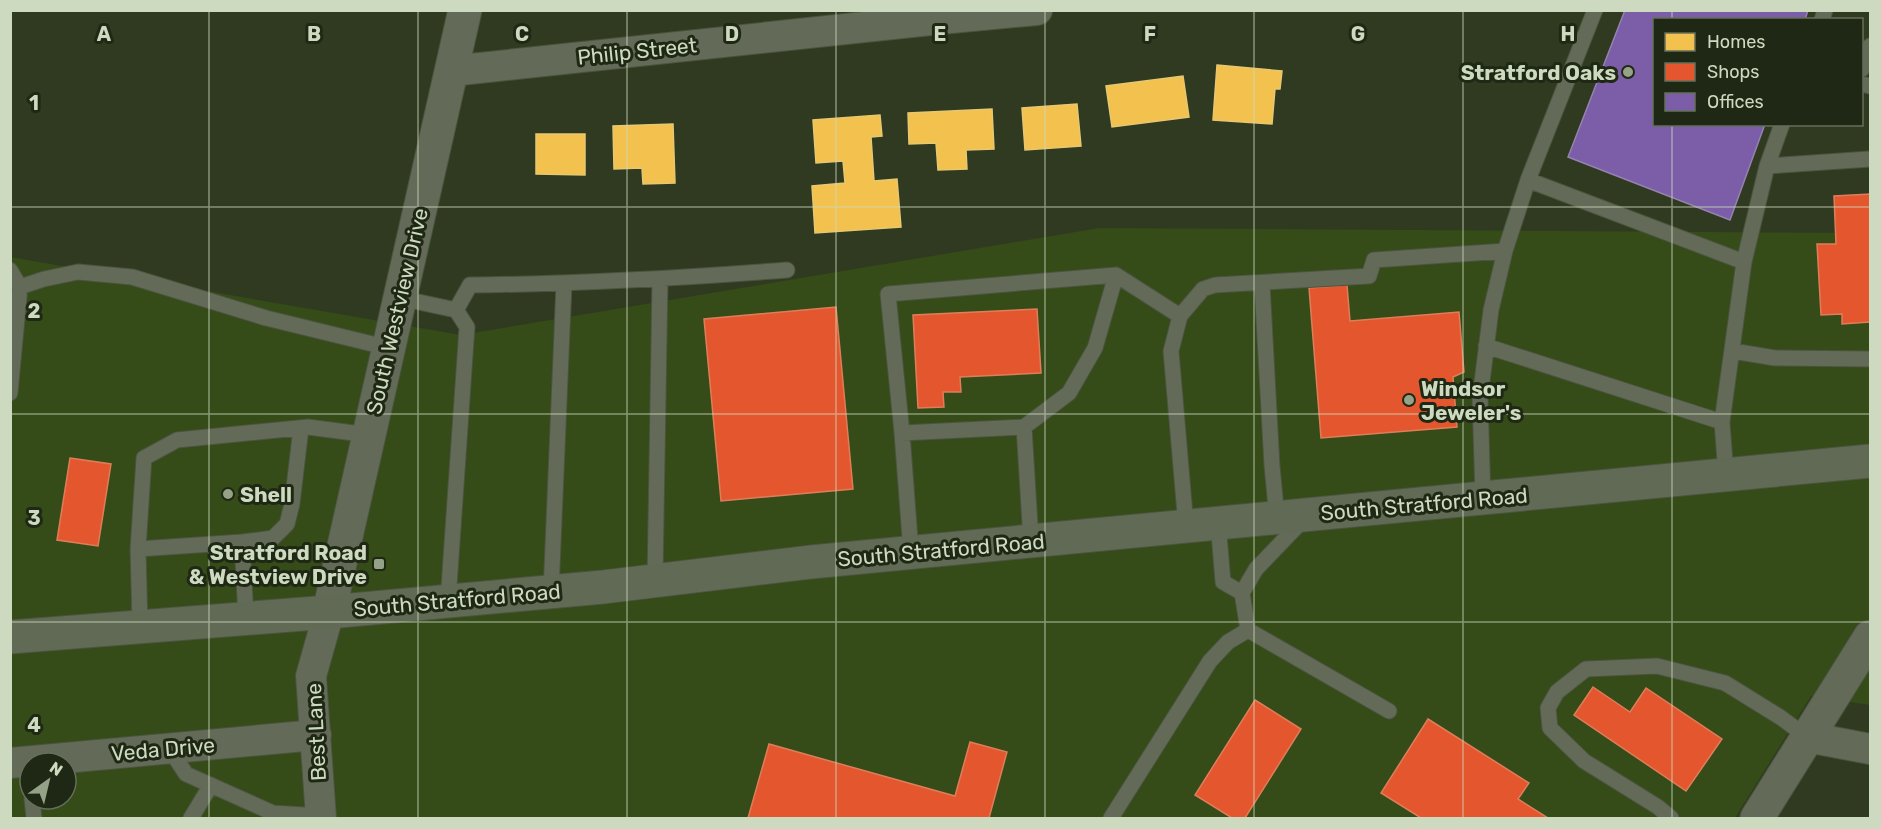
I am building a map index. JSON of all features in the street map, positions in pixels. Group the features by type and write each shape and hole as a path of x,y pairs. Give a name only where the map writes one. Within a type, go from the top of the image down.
{"main road":[{"name":"South Stratford Road","path":"10,637 448,601 911,552 1870,461"}],"street":[{"name":"South Westview Drive","path":"329,612 465,10"},
{"name":"Philip Street","path":"451,71 941,15 1037,10"},
{"name":"Best Lane","path":"321,817 311,676 329,612"},
{"path":"1757,819 1870,637"},
{"name":"Veda Drive","path":"78,760 168,748 316,735"},
{"path":"1807,737 1870,749"}],"lane":[{"path":"1483,498 1480,398 1491,310 1505,251 1528,180 1595,10"},
{"path":"1863,66 1870,46"},
{"path":"1725,475 1722,422 1744,262 1767,166 1781,126"},
{"path":"1767,166 1870,159"},
{"path":"1528,180 1744,262"},
{"path":"1186,526 1171,351 1180,316 1203,290 1215,285 1369,276 1374,260 1505,251"},
{"path":"10,270 20,287 10,393"},
{"path":"456,310 470,285 564,285 787,270"},
{"path":"20,287 78,272 132,277 266,318 389,348"},
{"path":"911,552 888,294 1116,275 1180,316"},
{"path":"902,433 1024,428 1069,393 1095,348 1116,275"},
{"path":"655,580 660,280"},
{"path":"1248,630 1242,593 1293,516 1272,466 1262,283"},
{"path":"551,591 564,285"},
{"path":"400,298 456,310 467,327 448,601"},
{"path":"1486,346 1722,422"},
{"path":"1733,351 1775,358 1870,359"},
{"path":"138,549 273,538 287,524 292,504 301,428"},
{"path":"140,626 138,549 144,458 177,440 301,428 369,435"},
{"path":"1024,428 1031,541"},
{"path":"1218,522 1223,582 1242,593"},
{"path":"242,542 246,618"},
{"path":"1248,630 1389,711"},
{"path":"1111,819 1210,661 1228,642 1248,630"},
{"path":"1671,819 1658,807 1584,761 1550,728 1548,708 1557,692 1586,669 1657,666 1725,683 1780,717 1807,737"},
{"path":"168,748 186,774 273,813 321,817"},
{"path":"191,819 211,785"}],"shaded area":[{"path":"1099,228 1870,233 1870,705 1811,696 1735,818 11,818 10,257 461,335"}],"building: Homes":[{"path":"1217,65 1282,71 1280,89 1275,89 1272,124 1213,120"},
{"path":"1183,76 1189,117 1112,127 1106,86"},
{"path":"1077,104 1081,146 1025,150 1022,108"},
{"path":"992,109 994,149 966,150 967,169 938,170 936,143 909,144 908,113"},
{"path":"880,115 882,136 871,137 874,181 897,179 901,227 815,233 812,186 845,183 843,161 816,163 813,120"},
{"path":"673,124 675,183 643,184 642,168 614,169 613,126"},
{"path":"536,134 585,134 585,175 536,174"}],"building: Shops":[{"path":"1870,194 1870,322 1842,324 1842,314 1821,315 1817,244 1836,244 1834,196"},
{"path":"1347,285 1350,321 1459,312 1464,372 1453,377 1457,427 1321,438 1309,288"},
{"path":"836,307 853,489 721,501 704,319"},
{"path":"1037,309 1041,373 960,377 961,392 943,392 944,407 918,408 913,315"},
{"path":"70,458 111,464 98,546 57,540"},
{"path":"1593,687 1630,712 1646,688 1722,739 1686,791 1574,715"},
{"path":"1255,700 1301,729 1245,818 1232,818 1195,795"},
{"path":"1428,719 1529,783 1518,799 1548,818 1421,818 1381,793"},
{"path":"970,742 1007,752 989,818 748,818 769,744 955,796"}],"building: Offices":[{"name":"Stratford Oaks","path":"1625,10 1808,10 1806,18 1653,18 1653,126 1764,126 1730,220 1568,157"}],"place":[{"name":"Stratford Oaks","path":"1628,72"},
{"name":"Windsor Jeweler's","path":"1409,400"},
{"name":"Shell","path":"228,494"},
{"name":"Stratford Road & Westview Drive","path":"379,564"}]}
